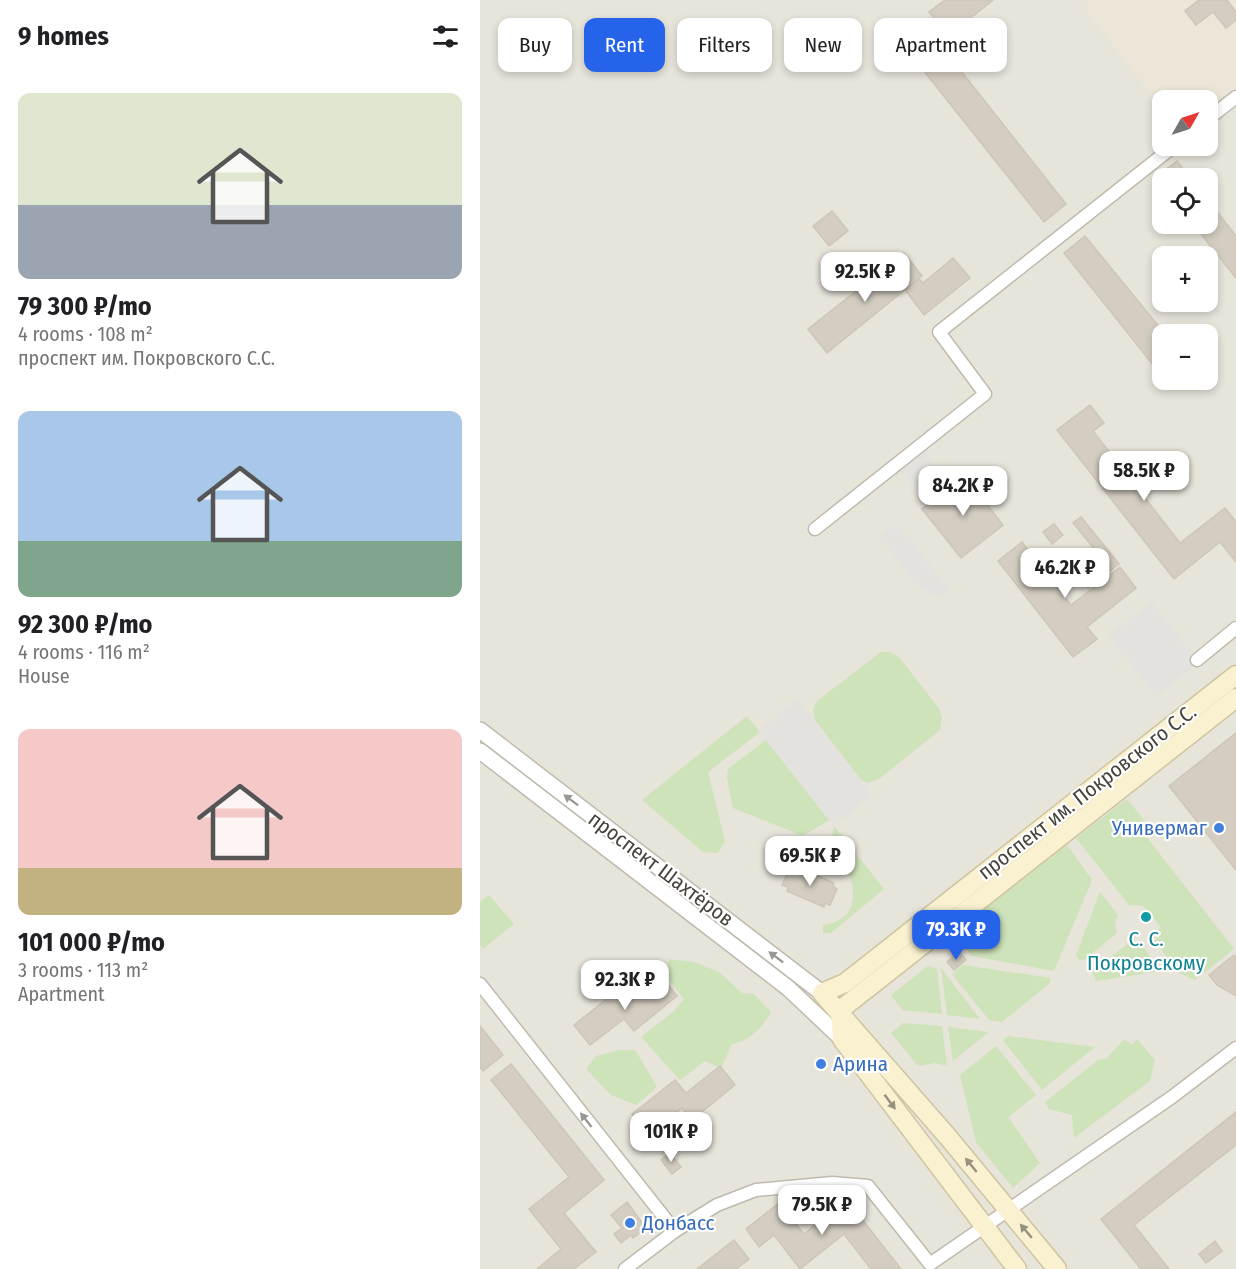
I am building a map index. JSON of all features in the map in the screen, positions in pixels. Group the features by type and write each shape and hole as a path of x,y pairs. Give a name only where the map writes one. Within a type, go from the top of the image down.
{"main road":[{"name":"проспект им. Покровского С.С.","path":"822,993 845,983 1236,675"},
{"name":"проспект им. Покровского С.С.","path":"840,1010 1236,698"},
{"path":"842,1039 840,1010 845,983"},
{"name":"проспект Шахтёров","path":"822,993 840,1010 1057,1269"},
{"name":"проспект Шахтёров","path":"842,1039 1017,1269"}],"street":[{"path":"1218,111 1236,96"},
{"path":"815,529 985,394 939,332 1161,156"},
{"path":"1197,660 1236,628"},
{"name":"проспект Шахтёров","path":"480,730 822,993"},
{"name":"проспект Шахтёров","path":"480,751 798,998 842,1039"},
{"path":"480,984 675,1232"},
{"name":"проспект Шахтёров","path":"798,998 819,1006 840,1010"},
{"path":"625,1269 675,1232 717,1205 756,1190 832,1183 867,1186 930,1264 1172,1097 1236,1048"}],"shaded area":[{"path":"480,0 1236,0 1236,1269 480,1269"},
{"path":"1089,0 1236,0 1236,87 1218,101 1218,90 1152,90 1152,97 1086,10"},
{"path":"920,446 945,477 921,496 896,465"},
{"path":"893,526 902,529 949,589 937,597 917,585 879,537"},
{"path":"1152,602 1199,662 1156,697 1108,635"},
{"path":"797,699 872,795 834,826 758,730"}],"green space":[{"path":"881,652 889,652 898,656 938,707 942,717 940,730 880,778 869,783 861,780 815,720 813,710 817,701"},
{"path":"747,716 760,732 708,772 725,841 718,853 703,852 642,800"},
{"path":"766,740 829,820 803,836 733,808 727,778 728,769"},
{"path":"1127,799 1144,820 1138,826 1234,949 1195,980 1179,973 1155,941 1160,926 1144,906 1129,905 1076,838"},
{"path":"834,826 884,889 831,933 823,933 823,925 838,920 848,912 853,902 850,877 831,841"},
{"path":"1067,845 1092,880 1054,971 972,956 960,942 963,926"},
{"path":"1100,892 1118,915 1115,923 1117,933 1084,960 1079,960 1076,955"},
{"path":"489,895 514,924 483,949 480,945 480,902"},
{"path":"1129,943 1144,948 1161,971 1096,981 1092,971"},
{"path":"669,959 694,962 719,972 742,993 754,994 771,1012 755,1032 745,1040 732,1044 721,1068 705,1061 680,1080 641,1037 673,1012 684,999 666,976"},
{"path":"963,965 1051,978 1049,984 1002,1022 989,1020 952,974"},
{"path":"928,966 937,969 942,1014 902,1010 891,995"},
{"path":"941,968 980,1019 947,1015"},
{"path":"903,1023 942,1026 947,1066 935,1063 918,1066 891,1033"},
{"path":"948,1027 989,1032 953,1061"},
{"path":"1008,1036 1095,1047 1042,1090 1003,1040"},
{"path":"1124,1039 1132,1045 1137,1039 1155,1060 1150,1081 1074,1138 1072,1115 1049,1109 1045,1102 1098,1060 1107,1058"},
{"path":"996,1046 1036,1095 1008,1117 1040,1163 1013,1188 976,1142 960,1075"},
{"path":"620,1050 635,1050 657,1087 636,1105 611,1095 586,1069 596,1056"}],"building":[{"path":"945,0 993,0 970,18 934,18 929,12"},
{"path":"1199,0 1227,0 1236,12 1236,20 1226,28 1213,12 1196,25 1185,11"},
{"path":"925,72 962,72 1066,204 1044,222"},
{"path":"1177,161 1182,168 1168,168"},
{"path":"832,211 848,231 829,246 813,226"},
{"path":"1218,213 1236,236 1236,278 1218,255 1218,246 1211,246 1201,234 1218,234"},
{"path":"1085,236 1157,324 1152,324 1152,363 1064,253"},
{"path":"904,253 922,276 827,353 808,329"},
{"path":"953,258 970,278 924,315 905,290 919,279 923,283"},
{"path":"1090,405 1104,423 1093,431 1180,543 1225,508 1236,522 1236,562 1220,542 1174,579 1057,430"},
{"path":"964,475 1003,525 961,558 922,509"},
{"path":"1081,517 1119,564 1088,588 1074,570 1097,552 1073,523"},
{"path":"1054,524 1063,535 1052,544 1043,532"},
{"path":"1022,542 1071,605 1120,567 1136,588 1087,627 1097,639 1073,657 998,561"},
{"name":"Универмаг","path":"1236,733 1236,870 1169,786"},
{"path":"797,867 834,883 833,886 837,889 830,905 825,903 824,907 787,891 788,887 782,885 789,868 795,870"},
{"path":"959,952 966,960 954,970 947,962"},
{"path":"1234,955 1236,958 1236,996 1217,985 1209,975"},
{"path":"662,977 677,996 634,1031 624,1019 590,1045 574,1025 617,991 628,1004"},
{"path":"480,1026 503,1055 483,1071 480,1067"},
{"path":"511,1064 604,1180 564,1213 596,1252 574,1269 537,1269 561,1249 529,1209 569,1177 491,1080"},
{"path":"720,1066 735,1085 692,1120 682,1108 648,1134 632,1114 675,1080 686,1093"},
{"path":"1236,1112 1236,1145 1134,1225 1169,1269 1141,1269 1101,1219"},
{"path":"670,1153 681,1167 672,1174 661,1160"},
{"path":"847,1200 901,1269 871,1269 844,1234 800,1269 774,1235 759,1247 746,1229 779,1203 804,1234"},
{"name":"Донбасс","path":"627,1202 646,1228 633,1238 631,1235 621,1243 614,1234 622,1228 611,1215"},
{"path":"734,1240 749,1259 736,1269 697,1269"},
{"path":"1215,1241 1222,1251 1206,1263 1199,1254"}],"place":[{"name":"Универмаг","path":"1219,828"},
{"name":"С. С. Покровскому","path":"1146,917"},
{"name":"Арина","path":"821,1064"},
{"name":"Донбасс","path":"630,1223"}]}
